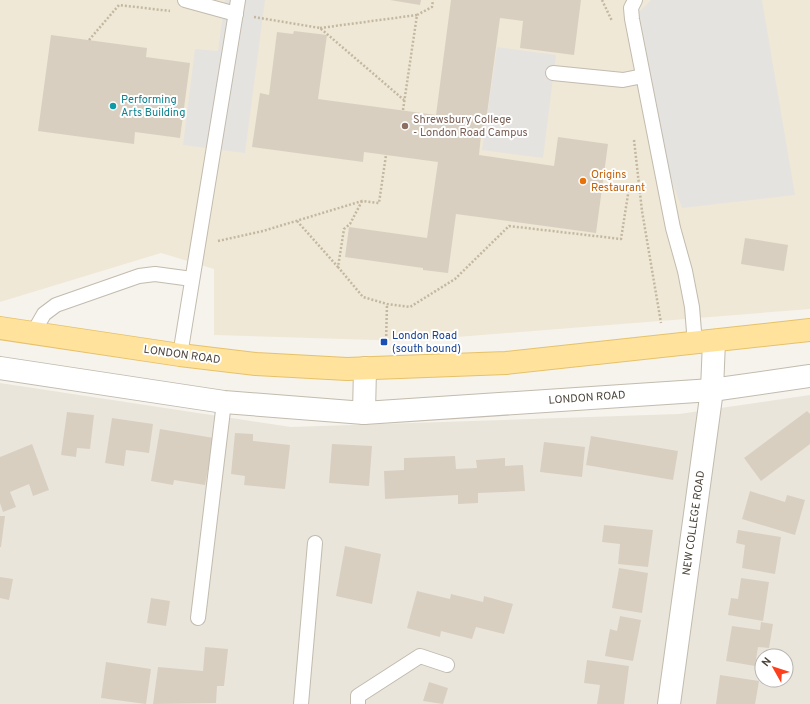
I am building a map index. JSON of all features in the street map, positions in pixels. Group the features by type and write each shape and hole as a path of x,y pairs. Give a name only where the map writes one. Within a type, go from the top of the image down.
{"main road":[{"name":"LONDON ROAD","path":"0,328 180,355 256,364 375,368 506,363 665,347 810,330"}],"street":[{"name":"NEW COLLEGE ROAD","path":"669,704 712,390 705,342"},
{"name":"LONDON ROAD","path":"0,368 224,402 364,413 712,390 810,376"},
{"path":"364,413 375,368"}],"lane":[{"path":"184,0 236,14"},
{"path":"180,355 192,279 200,242 238,0"},
{"path":"635,0 631,8 632,19 673,228 685,271 692,307 705,342"},
{"path":"553,73 623,80 643,76"},
{"path":"33,333 44,314 56,305 139,276 155,274 192,279"},
{"path":"198,618 224,402"},
{"path":"301,704 315,543"},
{"path":"358,704 358,696 420,656 447,666"}],"path":[{"path":"90,40 123,0"},
{"path":"236,14 320,28 418,16 432,6 433,0"},
{"path":"602,0 613,24"},
{"path":"120,5 171,12"},
{"path":"403,110 418,16"},
{"path":"320,28 404,100"},
{"path":"634,138 642,212 665,347"},
{"path":"200,242 226,241 362,201 379,203 386,155"},
{"path":"297,221 363,297 387,304 410,307 455,279 509,226 621,239 629,188 602,188"},
{"path":"338,268 344,229 350,224 362,201"},
{"path":"375,368 387,304"}],"shaded area":[{"name":"Shrewsbury College - London Road Campus","path":"0,0 810,0 810,309 407,341 214,335 214,269 161,253 0,302"},
{"path":"225,0 265,0 245,153 183,145 195,49 218,51"},
{"path":"651,0 762,0 795,195 682,208 670,177 639,12"},
{"path":"497,47 556,55 543,158 482,150"},
{"path":"0,383 291,427 679,414 810,395 810,704 0,704"}],"building":[{"path":"390,0 421,0 420,5"},
{"path":"451,0 581,0 574,55 520,48 523,21 500,18 484,136 481,135 479,155 554,166 558,137 608,144 596,233 456,214 448,273 345,257 349,227 427,238 438,162 364,152 363,162 252,147 260,93 269,95 277,32 293,34 294,31 327,35 318,99 436,115"},
{"name":"Performing Arts Building","path":"51,35 147,48 146,57 190,63 180,138 135,132 134,144 38,131"},
{"path":"745,238 788,245 784,271 741,264"},
{"path":"807,411 810,414 810,444 761,481 744,458"},
{"path":"67,412 94,415 90,449 77,448 76,457 61,455"},
{"path":"112,418 153,424 149,453 126,450 124,466 105,463"},
{"path":"160,429 214,438 205,485 174,480 173,485 151,481"},
{"path":"235,433 253,434 253,441 290,445 285,489 244,485 245,476 231,474"},
{"path":"591,436 678,451 673,480 586,465"},
{"path":"544,442 585,447 582,477 540,472"},
{"path":"32,444 49,490 33,496 29,484 10,492 16,507 3,512 0,503 0,457"},
{"path":"332,444 372,446 369,486 329,483"},
{"path":"455,456 456,469 477,468 476,460 505,458 505,466 523,465 525,491 478,493 478,503 458,504 458,495 385,499 384,471 404,470 404,458"},
{"path":"750,491 785,502 787,495 805,500 795,535 742,519"},
{"path":"0,516 5,516 1,547 0,547"},
{"path":"604,525 653,530 648,567 618,564 620,544 602,542"},
{"path":"738,530 781,537 775,574 742,568 745,545 736,543"},
{"path":"345,546 381,554 372,604 336,596"},
{"path":"619,568 648,573 642,613 612,608"},
{"path":"0,577 13,579 9,600 0,598"},
{"path":"741,578 769,582 763,621 728,615 731,598 738,599"},
{"path":"417,591 450,599 451,594 483,602 484,596 513,604 504,634 476,627 472,639 441,631 440,637 407,628"},
{"path":"151,598 170,601 166,626 147,623"},
{"path":"620,616 641,620 633,661 605,656 610,629 617,631"},
{"path":"761,622 773,624 769,648 754,648 754,666 726,661 732,626 760,630"},
{"path":"205,647 228,649 224,686 217,686 216,703 153,704 158,667 203,671"},
{"path":"587,660 629,666 624,704 597,704 600,685 584,683"},
{"path":"106,662 151,669 146,704 101,698"},
{"path":"720,675 754,680 754,688 758,688 755,704 716,704"},
{"path":"429,682 448,688 443,704 423,701"}],"place":[{"name":"Performing Arts Building","path":"113,106"},
{"name":"Shrewsbury College - London Road Campus","path":"405,126"},
{"name":"Origins Restaurant","path":"583,181"},
{"name":"London Road (south bound)","path":"384,342"}]}
